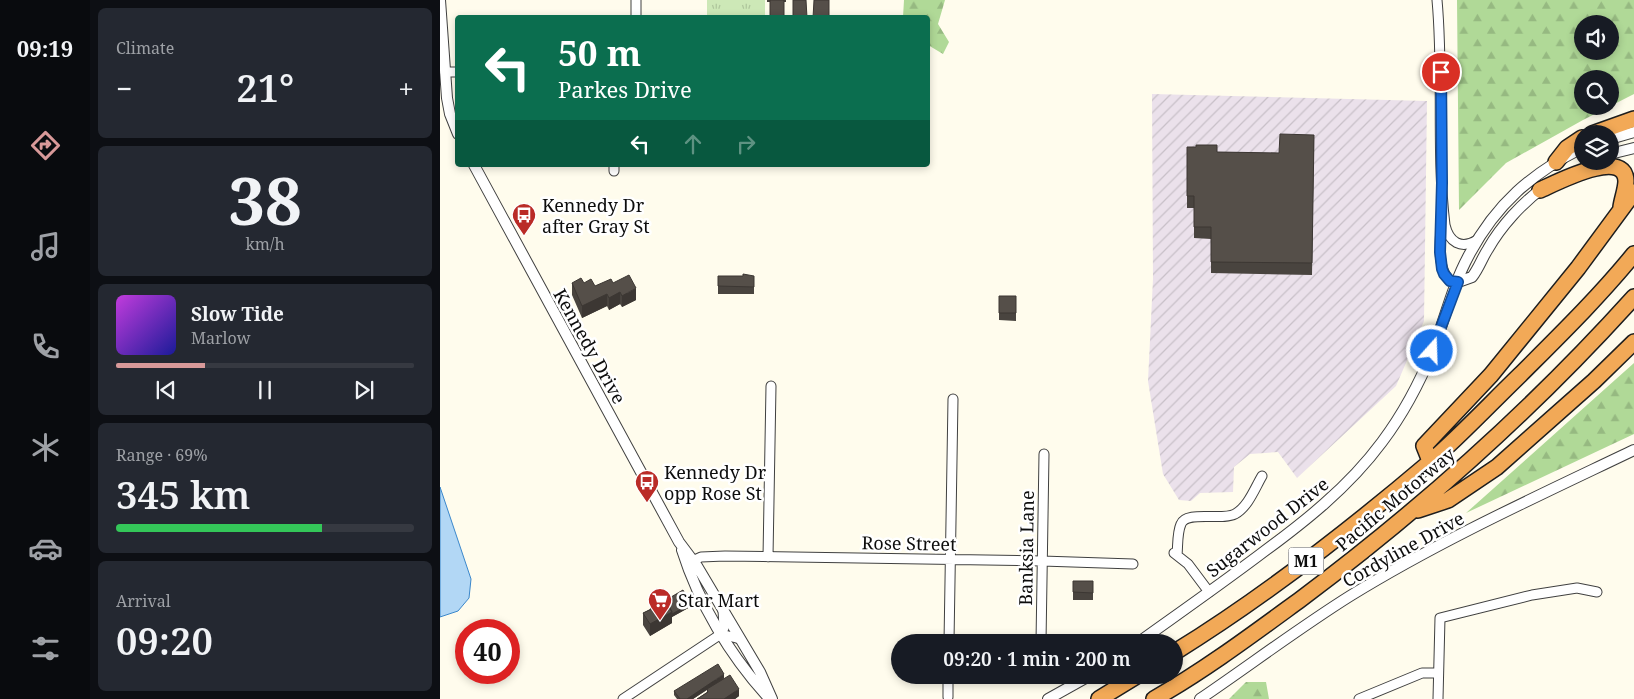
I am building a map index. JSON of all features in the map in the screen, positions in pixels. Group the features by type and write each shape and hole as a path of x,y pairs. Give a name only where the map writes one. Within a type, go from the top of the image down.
{"highway":[{"path":"1617,125 1634,119"},
{"path":"1556,162 1567,148 1574,143"},
{"path":"1540,190 1581,172 1598,167 1616,167 1621,171 1626,180 1620,211"},
{"path":"1430,461 1424,446 1491,376 1578,268 1634,192"},
{"name":"Pacific Motorway","path":"1183,647 1208,632 1270,588 1347,530 1430,461 1550,344 1634,254"},
{"name":"Pacific Motorway","path":"1154,699 1261,628 1412,512 1486,446 1562,374 1634,297"},
{"path":"1412,512 1448,500 1497,467 1594,382 1634,342"},
{"path":"1099,699 1123,684"}],"street":[{"path":"440,0 447,98 455,126"},
{"path":"636,0 636,15"},
{"path":"1437,0 1441,37 1442,183 1440,252 1444,274 1449,280 1458,282 1472,277 1488,248 1520,208 1540,190 1574,168"},
{"path":"445,72 455,72"},
{"path":"1619,136 1634,132"},
{"path":"1619,152 1634,148"},
{"name":"Sugarwood Drive","path":"1149,634 1297,527 1343,488 1382,442 1410,398 1432,351 1464,266 1477,240 1511,198 1537,175 1574,152"},
{"name":"Kennedy Drive","path":"475,167 679,542 689,562 707,611 750,677 771,699"},
{"path":"1442,183 1444,225 1450,237 1456,243 1463,245 1477,240"},
{"path":"768,557 770,386"},
{"path":"949,634 953,399"},
{"name":"Cordyline Drive","path":"1200,699 1349,597 1392,571 1520,505 1634,450"},
{"name":"Banksia Lane","path":"1041,634 1044,454"},
{"path":"1209,592 1188,564 1175,554 1183,520 1191,517 1223,517 1236,514 1245,504 1262,476"},
{"name":"Rose Street","path":"689,562 705,556 1134,564"},
{"name":"Kennedy Drive","path":"689,562 722,609 760,672 771,699"},
{"path":"1438,699 1440,618 1532,595 1577,588 1597,592"},
{"path":"623,699 721,634 724,628 722,609"},
{"path":"721,634 740,639"},
{"path":"1359,699 1422,673 1438,673"},
{"path":"948,684 948,697"},
{"path":"1048,699 1075,684"}],"shaded area":[{"path":"1152,94 1427,101 1424,321 1396,386 1297,478 1278,452 1250,454 1234,467 1233,492 1200,493 1191,501 1179,500 1163,474 1148,381 1153,279"}],"green space":[{"path":"707,0 765,0 765,15 707,15"},
{"path":"904,0 945,0 938,24 949,42 943,54 930,46 930,15 903,15"},
{"path":"1457,0 1634,0 1634,94 1619,102 1619,70 1574,70 1574,115 1593,115 1506,163 1459,210"},
{"path":"1634,363 1634,434 1466,513"},
{"path":"1246,682 1266,682 1269,699 1229,699"}],"water":[{"path":"440,487 471,579 469,598 458,611 440,617"}],"building":[{"path":"770,0 784,0 784,15 770,15"},
{"path":"793,0 806,0 807,15 793,15"},
{"path":"814,0 829,0 829,15 813,15"},
{"path":"1280,134 1314,135 1312,263 1211,262 1211,227 1194,227 1194,196 1187,196 1187,147 1217,145 1217,152 1279,153"},
{"path":"743,274 754,276 754,287 718,286 718,276 743,276"},
{"path":"629,275 636,288 622,296 620,292 609,298 607,294 582,306 572,283 581,278 584,283 591,279 595,286 611,279 613,283"},
{"path":"999,296 1016,296 1016,313 999,313"},
{"path":"1073,581 1093,581 1093,593 1073,592"},
{"path":"683,590 690,604 672,614 666,600"},
{"path":"661,592 672,612 650,624 643,613 654,608 650,602 655,599 653,596"},
{"path":"718,664 724,674 687,699 680,699 674,691"},
{"path":"730,675 739,689 724,699 697,699 708,692 707,689"}],"place":[{"name":"Kennedy Dr after Gray St","path":"524,236"},
{"name":"Kennedy Dr opp Rose St","path":"647,503"},
{"name":"Star Mart","path":"660,621"}],"route":[{"path":"1432,351 1458,282 1450,281 1446,277 1442,269 1441,257 1441,72"}]}
